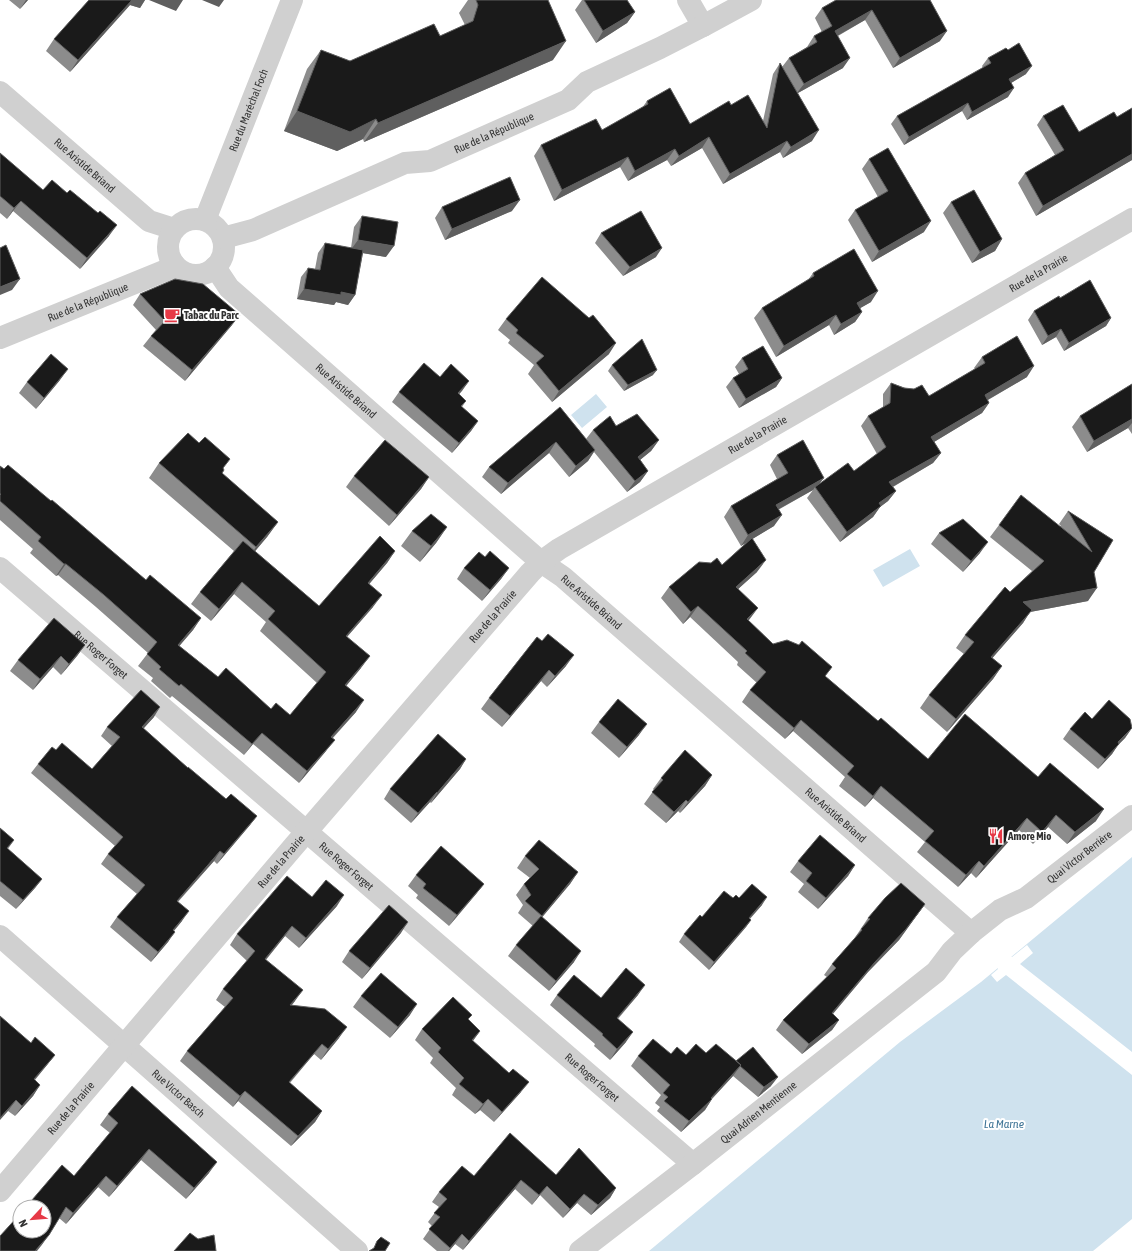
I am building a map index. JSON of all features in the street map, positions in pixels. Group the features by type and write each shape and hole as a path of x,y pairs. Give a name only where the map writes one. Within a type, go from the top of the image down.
{"street":[{"name":"Rue du Maréchal Foch","path":"205,220 292,0"},
{"path":"688,0 703,26"},
{"name":"Rue de la République","path":"223,238 253,230 405,163 430,161 561,104 568,100 587,82 703,26 751,0"},
{"name":"Rue Aristide Briand","path":"0,92 149,221 174,230"},
{"path":"197,218 205,220 213,224 223,238 223,254 215,267 209,272 194,275 180,270 174,264 168,247 174,230 180,224 197,218"},
{"name":"Rue de la Prairie","path":"0,1191 307,832 541,562 559,549 1132,219"},
{"name":"Rue de la République","path":"0,338 169,269 174,264"},
{"name":"Rue Aristide Briand","path":"215,267 228,288 541,562 563,577 971,934"},
{"name":"Rue Roger Forget","path":"0,568 692,1164"},
{"name":"Quai Victor Berrière","path":"971,934 1000,910 1026,898 1132,816"},
{"name":"Quai Adrien Mentienne","path":"580,1251 936,972 952,951 971,934"},
{"name":"Rue Victor Basch","path":"0,936 357,1251"}],"water":[{"path":"596,394 607,407 582,428 571,415"},
{"path":"910,549 920,566 883,587 873,570"},
{"name":"La Marne","path":"1132,857 1132,1219 1093,1251 649,1251 900,1042 981,982"}],"pier":[{"path":"1027,945 1033,953 1020,964 1132,1052 1132,1075 1006,975 997,982 991,975 998,969 997,967 1010,956 1012,957"}],"building":[{"path":"89,0 132,0 78,60 54,39"},
{"path":"476,0 548,0 566,41 378,123 376,119 350,132 297,111 321,50 350,61 434,24 440,36 473,21 478,5"},
{"path":"584,0 627,0 635,12 603,31"},
{"path":"836,0 930,0 947,31 900,58 872,10 835,31 850,58 804,84 789,58 817,42 814,36 832,26 822,8"},
{"path":"1019,43 1032,66 1009,79 1014,88 972,112 968,103 909,137 897,116 991,63 988,58 1006,48 1008,50"},
{"path":"780,63 819,130 791,147 787,141 730,174 709,137 679,156 675,149 635,171 628,157 562,190 541,145 596,119 602,130 648,104 647,101 670,88 690,124 729,101 731,105 748,95 767,128"},
{"path":"1063,105 1079,132 1114,112 1117,117 1132,108 1132,154 1043,206 1025,173 1064,150 1043,116"},
{"path":"888,148 931,221 879,251 855,210 888,191 869,159"},
{"path":"0,153 43,190 52,180 67,193 70,190 98,213 100,211 117,225 87,258 21,201 14,208 0,196"},
{"path":"510,177 520,200 452,229 442,207"},
{"path":"974,190 1002,239 980,252 951,202"},
{"path":"641,211 662,248 630,267 601,233"},
{"path":"362,216 398,222 394,246 358,240"},
{"path":"325,243 363,250 355,295 341,292 341,295 304,289 308,268 320,270"},
{"path":"6,245 20,279 0,287 0,248"},
{"path":"854,249 878,291 857,303 862,312 841,324 836,315 784,346 762,308 814,276 813,273"},
{"path":"542,277 589,318 593,315 616,343 559,391 536,363 544,356 516,333 518,330 506,319"},
{"path":"175,279 203,284 240,315 192,370 151,336 165,321 140,294"},
{"path":"1090,280 1111,318 1069,343 1061,329 1048,336 1034,311 1059,296 1060,298"},
{"path":"1017,336 1034,366 985,395 989,403 931,437 941,453 889,482 896,491 879,503 881,506 847,532 815,487 848,463 854,471 886,447 868,416 890,403 891,383 904,388 914,389 922,385 929,396 985,363 982,357"},
{"path":"642,339 657,370 628,385 612,365"},
{"path":"763,346 782,378 746,399 733,378 748,369 742,358"},
{"path":"51,354 68,369 44,398 27,382"},
{"path":"424,363 440,377 451,364 469,381 458,393 466,401 461,406 478,421 459,443 399,392"},
{"path":"1132,384 1132,419 1094,441 1080,416"},
{"path":"560,407 595,450 576,466 556,442 508,483 489,467"},
{"path":"637,414 659,440 638,457 648,471 635,481 593,430 610,416 616,426"},
{"path":"188,433 199,443 205,437 230,459 223,468 224,470 222,473 278,522 256,547 159,463"},
{"path":"385,440 429,477 397,515 354,476"},
{"path":"803,440 824,478 776,505 782,515 748,535 731,506 788,473 777,455"},
{"path":"8,465 51,501 52,500 146,580 150,575 201,618 178,645 218,677 226,668 271,709 276,703 290,715 326,672 268,619 275,611 242,582 219,609 200,592 243,541 319,606 380,536 395,551 368,583 382,595 346,636 370,656 345,685 364,700 331,737 335,740 307,771 262,733 252,744 181,684 179,686 159,669 161,667 147,654 157,642 104,595 66,564 64,564 38,541 41,537 0,501 0,466 4,469"},
{"path":"1021,495 1092,552 1068,511 1113,540 1094,572 1097,588 1023,602 1032,610 991,657 1002,666 956,719 929,695 974,642 965,635 1005,587 1010,592 1044,561 999,525"},
{"path":"431,514 447,527 431,546 412,531"},
{"path":"963,519 988,542 971,561 939,533"},
{"path":"752,538 766,560 736,587 758,608 747,619 773,644 787,640 799,645 802,641 832,667 825,676 878,721 881,718 928,759 965,714 1038,777 1050,763 1104,809 1075,832 1056,815 1042,832 1027,818 984,866 979,861 966,875 925,841 934,831 881,786 873,796 847,774 854,766 801,720 794,728 750,690 766,672 745,653 747,651 698,606 691,612 669,587 699,562 711,563 717,558 722,565"},
{"path":"490,551 509,568 490,590 464,568 479,552 485,557"},
{"path":"54,618 85,645 69,664 61,656 40,679 18,660"},
{"path":"548,634 574,655 555,676 549,670 510,716 489,698 537,637 542,641"},
{"path":"141,690 160,707 142,727 226,799 231,794 257,816 224,854 220,851 177,901 189,911 173,930 175,932 158,952 117,917 145,885 108,854 123,837 38,764 52,747 56,750 62,743 92,769 120,737 107,727"},
{"path":"618,699 647,724 627,747 599,722"},
{"path":"1109,700 1130,719 1132,728 1118,742 1119,744 1105,759 1070,729 1085,712 1092,719"},
{"path":"438,734 466,759 418,813 390,789"},
{"path":"685,750 712,775 688,802 686,800 674,812 652,792 663,780 661,778"},
{"path":"0,828 14,840 7,848 42,879 23,900 0,881"},
{"path":"820,835 855,865 826,898 806,881 812,873 798,861"},
{"path":"539,840 578,872 542,916 525,901 531,895 524,884 539,869 525,856"},
{"path":"441,846 484,884 457,915 423,888 426,884 416,875"},
{"path":"287,876 312,897 326,880 344,895 306,938 292,926 265,959 303,990 290,1005 325,1009 347,1027 328,1049 322,1044 289,1082 322,1111 298,1136 245,1091 240,1096 187,1051 233,998 223,989 255,951 237,934"},
{"path":"901,883 925,904 906,929 875,962 832,1013 839,1020 809,1044 783,1020 836,968 832,964 862,930 861,929 870,919 868,918 885,898"},
{"path":"752,884 767,897 749,918 751,920 714,962 684,934 700,915 702,917 724,891 733,898 736,895 739,898"},
{"path":"389,905 408,922 370,968 349,951"},
{"path":"541,916 581,951 556,981 516,945"},
{"path":"626,968 645,985 617,1018 633,1032 617,1049 602,1035 603,1034 557,995 574,975 601,998"},
{"path":"381,973 417,1004 398,1027 361,996"},
{"path":"453,997 472,1015 468,1019 480,1031 472,1040 509,1073 513,1069 529,1082 502,1112 488,1099 483,1104 459,1084 464,1078 438,1052 441,1048 422,1029"},
{"path":"0,1016 31,1043 35,1037 55,1055 34,1079 40,1085 22,1106 16,1100 0,1118"},
{"path":"653,1039 671,1054 677,1047 686,1055 696,1044 706,1053 716,1044 741,1065 711,1098 712,1099 689,1121 664,1101 668,1097 663,1093 670,1085 638,1056"},
{"path":"753,1047 778,1077 764,1087 736,1061"},
{"path":"132,1086 217,1162 194,1188 149,1149 117,1186 106,1176 73,1213 66,1207 52,1230 52,1199 33,1199 62,1165 74,1176 118,1123 108,1114"},
{"path":"510,1133 556,1175 579,1148 616,1188 598,1205 584,1194 570,1209 547,1186 539,1195 521,1180 469,1241 462,1234 450,1248 429,1229 440,1217 434,1213 447,1199 439,1192 462,1166 474,1176"},
{"path":"12,1223 12,1239 46,1239 35,1251 0,1251 0,1236"},
{"path":"190,1233 198,1239 214,1235 216,1251 174,1251"},
{"path":"381,1237 390,1243 385,1251 369,1251 374,1248 377,1241"}],"place":[{"name":"Tabac du Parc","path":"172,315"},
{"name":"Amore Mio","path":"996,836"}]}
